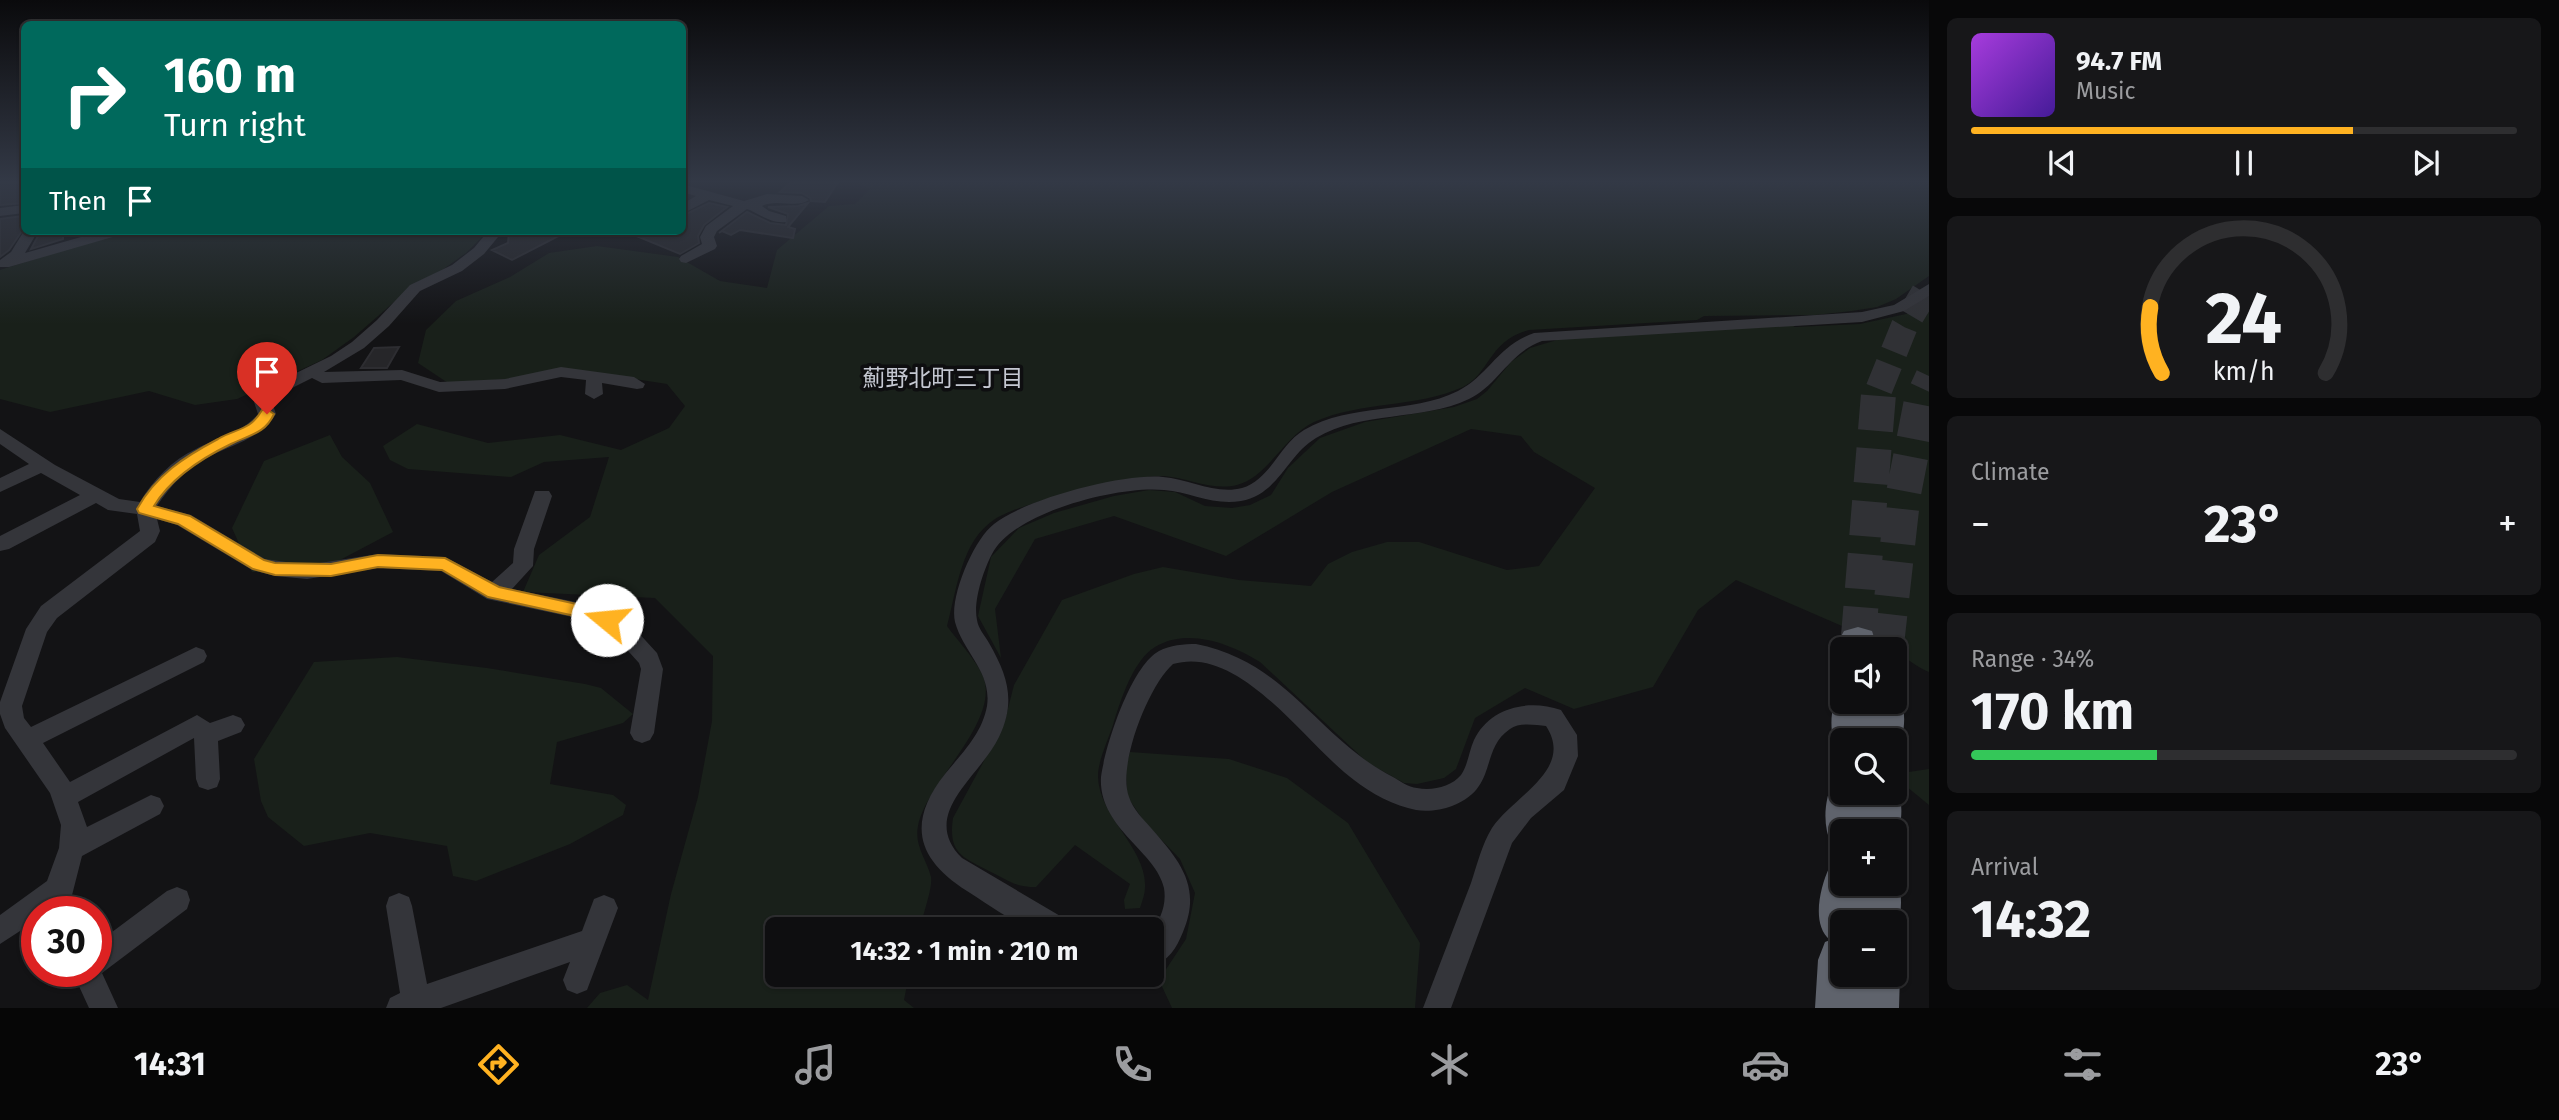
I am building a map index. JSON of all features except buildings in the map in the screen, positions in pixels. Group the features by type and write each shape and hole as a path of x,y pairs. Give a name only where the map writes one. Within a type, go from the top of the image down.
{"highway":[{"path":"1841,1008 1842,987"},
{"path":"1873,1008 1874,987"}],"street":[{"path":"686,260 710,246 707,237 711,229"},
{"path":"4,264 16,255 28,235"},
{"path":"4,264 104,235"},
{"path":"61,896 72,848 74,825 65,797 13,720 10,706 37,629 49,612 148,537 150,531 145,509 155,492 180,467 205,451 263,423 267,414 263,402 267,394 358,345 383,323 415,288 457,268 479,251 493,235"},
{"path":"1036,917 953,869 937,847 933,831 933,820 942,798 989,735 998,707 1000,684 965,620 975,571 983,551 999,530 1043,509 1134,485 1163,483 1218,495 1241,495 1258,490 1299,444 1324,426 1359,414 1446,402 1463,395 1477,387 1518,343 1540,336 1862,317 1899,309 1929,289"},
{"path":"313,371 322,378 402,375 439,387 510,383 561,372 637,384"},
{"path":"594,376 594,394"},
{"path":"510,383 528,391"},
{"path":"439,387 453,399 468,398"},
{"path":"2,439 42,465 115,505 145,509 184,520 259,565 275,569 331,570 378,561 445,564 494,593 597,614 627,635 649,659 652,669 642,733"},
{"path":"0,486 42,465"},
{"path":"2,544 97,494"},
{"path":"494,593 523,566 524,549 542,496"},
{"path":"1164,941 1176,920 1181,900 1168,868 1125,813 1113,787 1114,772 1129,714 1164,658 1185,653 1208,654 1235,665 1270,689 1362,773 1405,796 1420,800 1443,798 1460,791 1474,777 1490,734 1501,722 1517,716 1553,717 1565,735 1566,756 1555,782 1522,810 1502,837 1437,1008"},
{"path":"27,740 196,656"},
{"path":"206,735 233,724"},
{"path":"65,797 197,725 206,735 208,779"},
{"path":"72,848 151,806"},
{"path":"112,949 177,900"},
{"path":"398,906 408,1005 591,941"},
{"path":"577,980 604,908"},
{"path":"0,931 21,920"},
{"path":"94,987 104,1008"}],"shaded area":[{"path":"802,229 1929,229 1929,276 1896,299 1877,307 1815,315 1704,316 1697,320 1529,330 1505,342 1479,374 1463,387 1427,398 1332,415 1314,422 1303,428 1258,474 1237,485 1219,486 1173,477 1149,477 1052,498 995,519 984,528 968,553 947,626 981,673 986,696 981,715 934,791 918,826 918,840 931,877 923,917 765,917 765,987 907,987 904,1000 914,1008 587,1008 600,993 627,985 648,1000 671,894 698,797 712,721 713,656 655,598 523,592 539,555 590,517 609,457 544,462 511,477 408,469 390,460 383,446 417,424 488,443 560,435 621,450 669,428 685,406 667,384 596,373 448,383 418,363 426,330 456,301 510,277 549,253 597,246 678,257 720,281 767,288 777,250"},
{"path":"112,235 484,235 466,253 438,273 417,282 354,337 322,360 237,399 195,405 149,391 50,412 0,399 0,270"},
{"path":"1929,309 1929,672 1907,659 1907,637 1867,637 1736,580 1698,610 1653,687 1574,709 1525,688 1475,718 1456,769 1444,778 1417,784 1404,783 1368,763 1260,662 1223,644 1181,638 1155,647 1140,661 1119,705 1098,770 1100,791 1106,805 1131,845 1144,873 1145,890 1140,908 1125,909 1124,900 1130,884 1075,845 1036,887 1022,886 1006,880 971,862 955,846 953,818 1004,724 1014,685 1062,600 1134,574 1163,567 1239,580 1311,586 1328,564 1352,552 1387,542 1419,542 1507,570 1539,566 1595,488 1534,452 1521,436 1471,429 1332,492 1226,556 1114,516 1035,539 995,609 1001,658 978,616 991,557 1019,528 1054,513 1114,496 1149,490 1175,492 1205,506 1232,508 1250,505 1271,495 1288,468 1320,438 1365,422 1454,407 1477,399 1511,362 1530,348 1567,337 1789,323 1795,327 1860,324"},
{"path":"330,435 342,457 370,483 393,532 321,570 252,572 232,528 264,461"},
{"path":"397,657 487,668 601,688 633,714 623,723 557,742 550,784 613,795 626,805 623,815 570,844 476,881 453,876 447,846 370,833 304,846 268,817 261,801 254,759 314,662"},
{"path":"1130,752 1229,759 1287,778 1348,823 1420,943 1415,1008 1172,1008 1162,987 1164,972 1186,939 1195,893 1180,859 1145,823 1127,796 1126,767"},
{"path":"1929,769 1929,805 1907,787 1907,772"}],"tunnel":[{"path":"1879,389 1904,327 1929,285"},
{"path":"1923,389 1929,376"},
{"path":"1858,637 1879,388"},
{"path":"1887,637 1903,496 1924,388"}],"district":[{"name":"薊野北町三丁目","path":"943,378"}],"route":[{"path":"267,414 263,423 247,433 226,440 180,467 155,492 145,509 184,520 259,565 275,569 307,572 378,561 445,564 494,593 597,614 607,620"}]}
